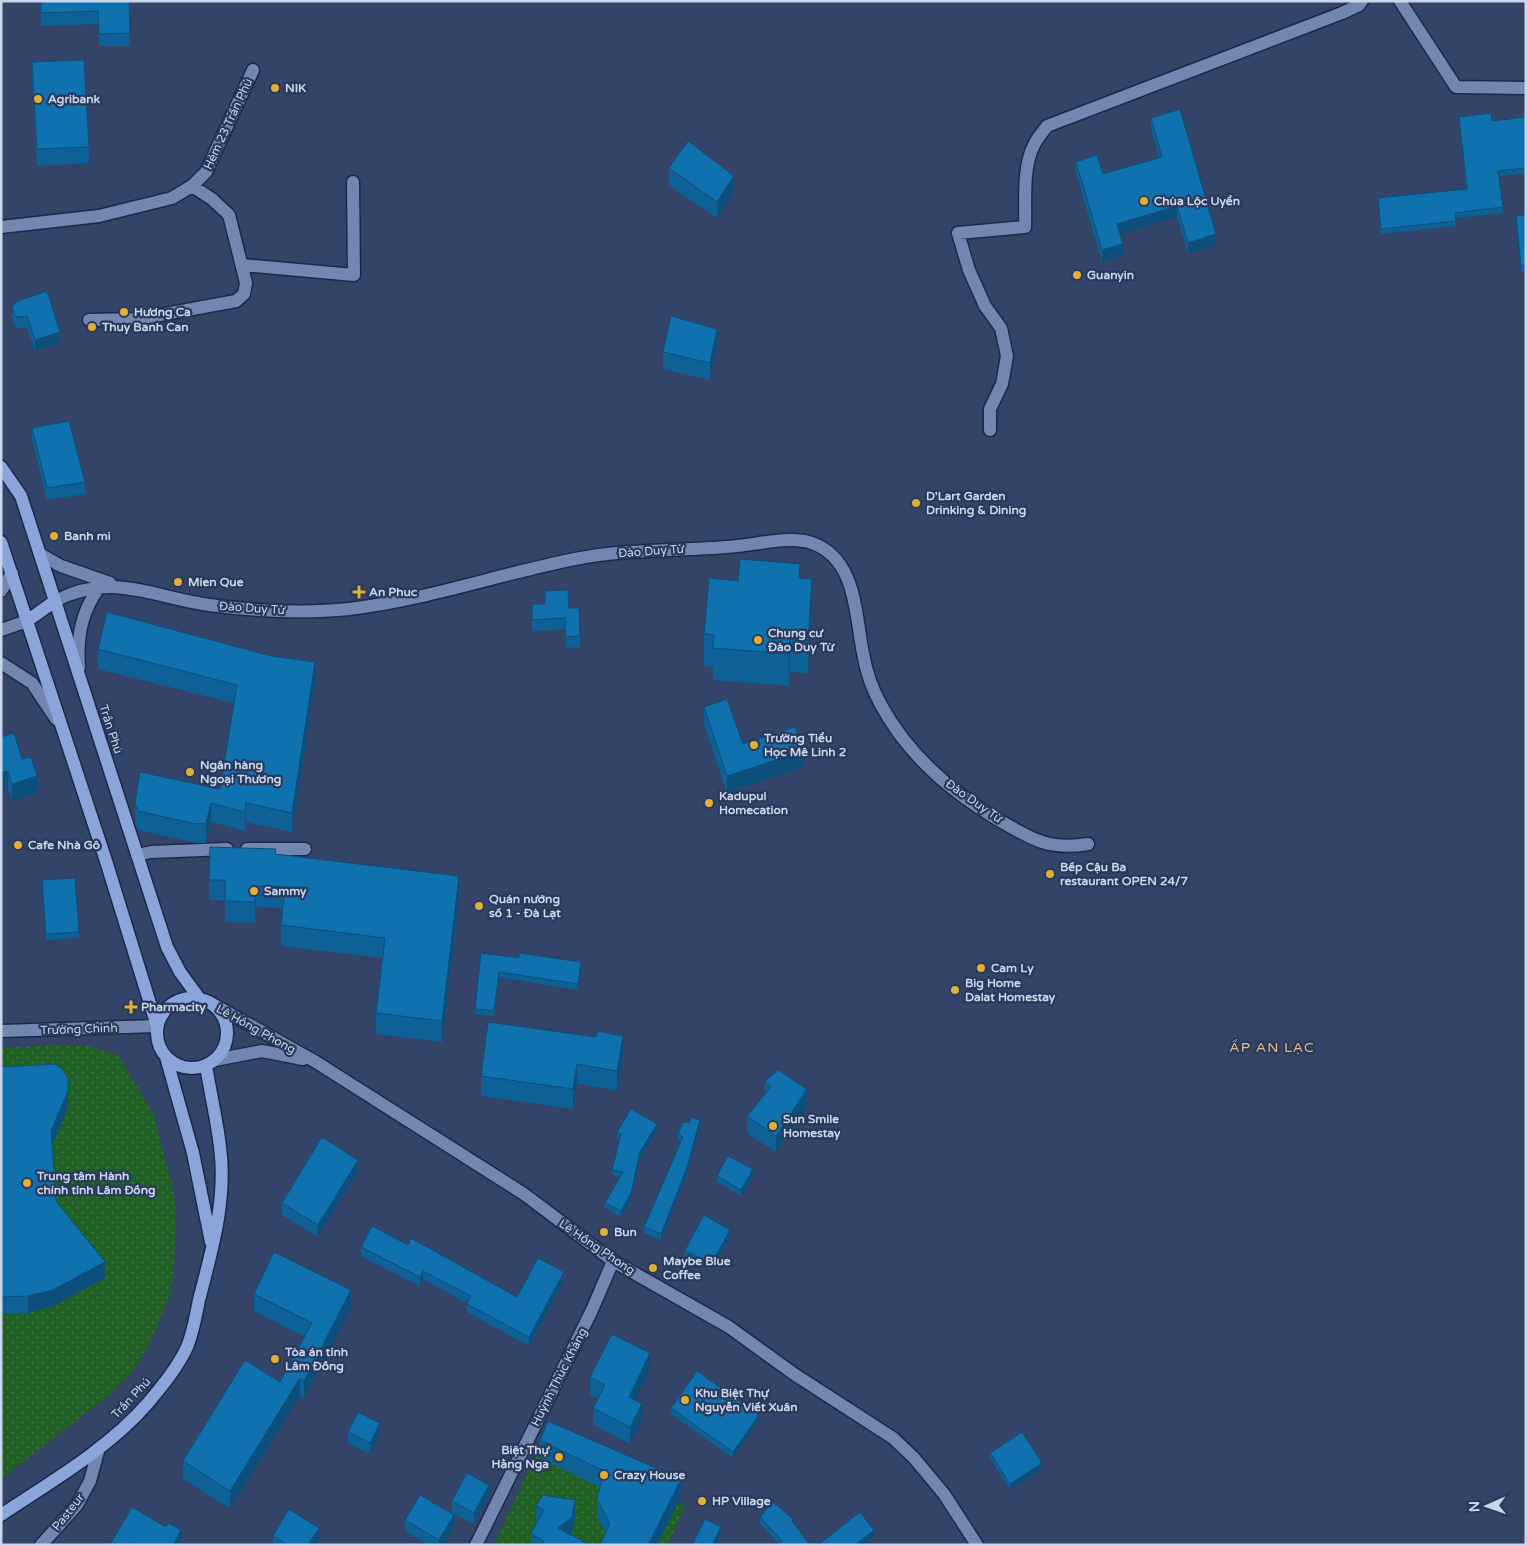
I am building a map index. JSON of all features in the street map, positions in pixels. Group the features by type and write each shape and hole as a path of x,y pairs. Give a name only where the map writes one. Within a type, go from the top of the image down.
{"main road":[{"name":"Trần Phú","path":"1,468 21,496 167,947 180,972 204,1000"},
{"path":"1,542 64,731 157,1026"},
{"path":"27,621 56,601"},
{"path":"188,998 204,1000 221,1014 227,1029 222,1051 210,1062 184,1068 166,1057 156,1037 157,1026 161,1016 168,1007 188,998"},
{"name":"Trần Phú","path":"166,1057 193,1153 213,1249"},
{"name":"Trần Phú","path":"1,1515 99,1448 147,1403 173,1371 187,1347 213,1249 219,1217 222,1182 210,1062"}],"street":[{"path":"990,430 990,409 1002,384 1007,356 1001,328 985,306 969,270 958,233 1025,227 1026,177 1030,156 1033,146 1047,126 1342,12 1359,5 1362,1"},
{"path":"1400,1 1456,86 1526,88"},
{"name":"Hẻm 23 Trần Phú","path":"1,227 99,216 172,198 192,186 206,172 253,70"},
{"path":"242,265 354,275 354,182"},
{"path":"90,320 138,319 236,301 244,294 246,283 229,215 212,199 192,186"},
{"name":"Đào Duy Từ","path":"56,601 84,588 100,586 122,587 181,601 248,609 301,611 348,609 394,602 578,558 659,549 730,547 771,542 812,543 827,552 840,567 853,588 863,655 872,686 882,706 916,754 950,788 978,808 1031,838 1066,848 1088,844"},
{"path":"40,554 61,566 122,587"},
{"path":"1,591 12,573"},
{"path":"80,676 78,635 82,617 100,586"},
{"path":"1,630 27,621"},
{"path":"1,663 32,683 64,731"},
{"path":"137,855 170,851 305,849"},
{"name":"Lê Hồng Phong","path":"204,1000 316,1062 524,1194 612,1261 729,1327 794,1374 893,1438 914,1458 944,1494 977,1545"},
{"name":"Trường Chinh","path":"1,1031 157,1026"},
{"path":"210,1062 262,1051 316,1062"},
{"name":"Huỳnh Thúc Kháng","path":"476,1545 592,1310 612,1261"},
{"name":"Pasteur","path":"41,1545 77,1505 90,1481 99,1448"}],"green space":[{"path":"62,1045 89,1046 118,1055 153,1113 172,1184 176,1208 174,1269 170,1295 151,1341 134,1370 108,1396 1,1479 1,1048"},
{"path":"542,1441 685,1506 668,1545 499,1545 495,1543"}],"building":[{"path":"41,1 129,1 130,33 99,34 98,11 41,13"},
{"path":"84,60 89,147 37,149 32,62"},
{"name":"Chùa Lộc Uyển","path":"1180,109 1216,234 1188,243 1177,206 1117,224 1123,244 1102,250 1076,162 1097,155 1103,174 1162,157 1151,118"},
{"path":"1491,113 1492,121 1526,117 1526,168 1498,171 1503,207 1455,213 1456,221 1381,229 1378,198 1467,189 1459,117"},
{"path":"688,141 734,176 717,202 669,168"},
{"path":"1526,215 1526,266 1521,266 1516,216"},
{"path":"47,291 60,332 35,340 27,316 17,317 12,306 18,301"},
{"path":"671,316 717,329 710,363 663,352"},
{"path":"69,421 85,482 47,488 32,428"},
{"path":"740,559 800,564 799,578 812,579 808,640 790,639 789,654 713,648 714,635 704,634 709,578 738,581"},
{"path":"568,590 569,608 579,608 580,636 566,637 565,618 532,620 532,604 545,604 545,591"},
{"path":"107,612 271,656 315,662 292,813 246,803 245,812 211,803 206,823 196,824 138,811 135,804 140,772 220,789 237,685 98,649"},
{"path":"727,699 743,744 795,727 803,751 727,776 704,707"},
{"path":"14,733 22,759 31,757 37,776 12,784 8,771 1,773 1,737"},
{"path":"210,847 276,849 275,854 459,876 442,1021 376,1013 385,938 281,925 285,887 256,886 255,902 225,901 225,880 209,880"},
{"path":"75,878 79,932 46,934 42,880"},
{"path":"481,953 519,958 519,953 581,962 578,984 499,972 494,1011 475,1009"},
{"path":"488,1022 596,1037 597,1031 623,1036 617,1071 577,1064 573,1089 481,1076"},
{"name":"Trung tâm Hành chính tỉnh Lâm Đồng","path":"56,1064 63,1070 68,1079 68,1091 51,1131 56,1201 105,1262 53,1290 28,1296 1,1297 1,1067"},
{"path":"778,1070 807,1089 776,1136 747,1116 771,1087 765,1081"},
{"path":"631,1109 657,1124 640,1152 631,1193 621,1211 605,1203 623,1172 612,1170 621,1134 617,1132"},
{"path":"691,1117 700,1120 686,1170 661,1234 644,1227 683,1137 678,1135 683,1122 689,1123"},
{"path":"322,1137 358,1160 318,1225 282,1203"},
{"path":"728,1156 753,1169 741,1190 717,1176"},
{"path":"704,1215 730,1230 711,1265 685,1250"},
{"path":"372,1226 408,1245 411,1238 517,1297 538,1258 564,1272 529,1337 467,1304 471,1296 423,1271 420,1277 361,1247"},
{"path":"274,1252 351,1290 304,1381 300,1378 230,1491 183,1461 245,1360 280,1382 312,1323 254,1294"},
{"path":"612,1334 650,1353 629,1397 642,1404 630,1427 593,1408 605,1385 590,1377"},
{"path":"697,1371 759,1415 733,1452 671,1408"},
{"path":"358,1412 380,1423 370,1443 348,1432"},
{"name":"Crazy House","path":"548,1421 681,1479 648,1545 600,1545 610,1523 597,1499 604,1471 540,1440"},
{"path":"1022,1432 1042,1463 1010,1484 990,1453"},
{"path":"467,1473 489,1485 474,1513 452,1501"},
{"path":"420,1495 454,1515 439,1540 405,1520"},
{"path":"543,1495 575,1500 572,1517 558,1528 590,1545 542,1545 544,1541 531,1534 544,1510 536,1506"},
{"path":"773,1502 793,1519 792,1521 810,1545 781,1545 782,1541 760,1517"},
{"path":"132,1507 166,1527 168,1523 181,1530 173,1545 135,1545 132,1543 131,1545 110,1545"},
{"path":"289,1509 319,1528 308,1545 288,1545 273,1536"},
{"path":"860,1512 874,1530 855,1545 818,1545"},
{"path":"705,1519 721,1527 712,1545 692,1545"}],"place":[{"name":"NIK","path":"275,88"},
{"name":"Agribank","path":"38,99"},
{"name":"Chùa Lộc Uyển","path":"1144,201"},
{"name":"Guanyin","path":"1077,275"},
{"name":"Hương Ca","path":"124,312"},
{"name":"Thuy Banh Can","path":"92,327"},
{"name":"D'Lart Garden Drinking & Dining","path":"916,503"},
{"name":"Banh mi","path":"54,536"},
{"name":"Mien Que","path":"178,582"},
{"name":"An Phuc","path":"359,592"},
{"name":"Chung cư Đào Duy Từ","path":"758,640"},
{"name":"Trường Tiểu Học Mê Linh 2","path":"754,745"},
{"name":"Ngân hàng Ngoại Thương","path":"190,772"},
{"name":"Kadupul Homecation","path":"709,803"},
{"name":"Cafe Nhà Gô","path":"18,845"},
{"name":"Bếp Cậu Ba restaurant OPEN 24/7","path":"1050,874"},
{"name":"Sammy","path":"254,891"},
{"name":"Quán nướng số 1 - Đà Lạt","path":"479,906"},
{"name":"Cam Ly","path":"981,968"},
{"name":"Big Home Dalat Homestay","path":"955,990"},
{"name":"Pharmacity","path":"131,1007"},
{"name":"Sun Smile Homestay","path":"773,1126"},
{"name":"Trung tâm Hành chính tỉnh Lâm Đồng","path":"27,1183"},
{"name":"Bun","path":"604,1232"},
{"name":"Maybe Blue Coffee","path":"653,1268"},
{"name":"Tòa án tỉnh Lâm Đồng","path":"275,1359"},
{"name":"Khu Biệt Thự Nguyễn Viết Xuân","path":"685,1400"},
{"name":"Biệt Thự Hằng Nga","path":"559,1457"},
{"name":"Crazy House","path":"604,1475"},
{"name":"HP Village","path":"702,1501"}],"district":[{"name":"ẤP AN LẠC","path":"1272,1047"}]}
